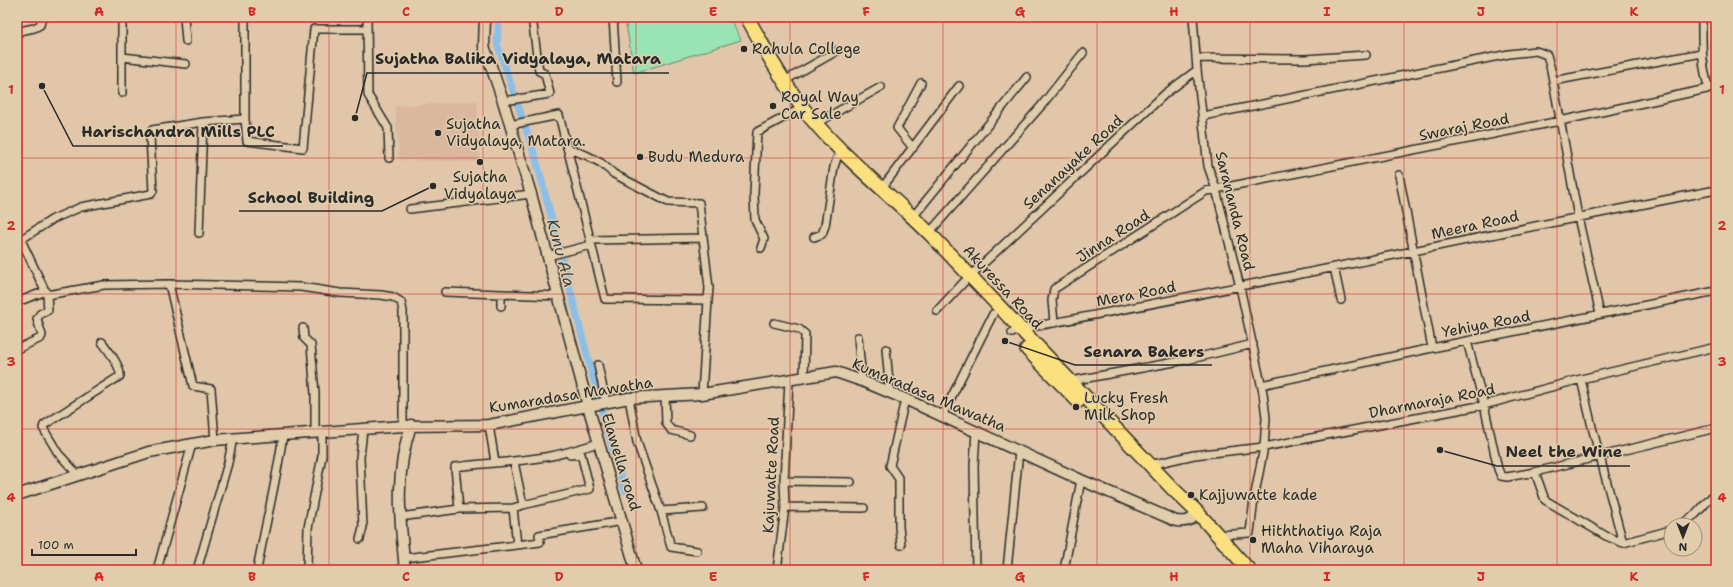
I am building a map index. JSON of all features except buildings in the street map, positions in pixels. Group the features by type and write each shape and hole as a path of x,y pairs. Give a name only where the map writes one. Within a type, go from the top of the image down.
{"highway":[{"name":"Akuressa Road","path":"736,17 775,83 796,111 837,158 898,211 944,260 967,279 993,314 1071,381 1150,465 1195,516 1206,533 1238,570"},
{"name":"Akuressa Road","path":"747,17 784,81 803,108 843,152 882,188 898,211 912,218 929,234 967,279 1020,336 1195,516 1218,534 1249,570"}],"main road":[{"name":"Elawella road","path":"485,17 484,46 503,101 531,194 560,296 588,406 623,521 636,570"},
{"name":"Kumaradasa Mawatha","path":"17,494 149,452 215,440 407,426 489,424 630,398 702,394 836,372 905,399 1081,480 1176,521 1185,522 1195,516"},
{"path":"405,570 400,517 399,475 407,426"}],"street":[{"path":"17,35 20,31 40,25 42,17"},
{"path":"122,17 122,93"},
{"path":"184,17 186,41"},
{"path":"245,17 245,119 247,141 303,148 314,29 367,29"},
{"path":"367,17 368,95 388,128 389,158"},
{"path":"503,101 550,94 545,74 539,71 532,17"},
{"path":"613,17 617,82"},
{"name":"Sarananda Road","path":"1193,17 1197,70 1208,166 1216,189 1240,287 1253,344 1266,418 1264,447 1254,499 1250,533 1218,534"},
{"path":"1702,17 1702,53 1704,74 1713,88"},
{"path":"784,81 837,51"},
{"path":"1202,116 1516,53 1536,51 1547,55 1578,217 1600,314"},
{"path":"929,234 1042,105 1083,53"},
{"path":"1553,81 1702,53"},
{"path":"1196,58 1305,59 1366,55"},
{"path":"122,57 186,64"},
{"name":"Senanayake Road","path":"937,311 967,279 1166,92 1197,70"},
{"path":"912,218 1027,78"},
{"path":"913,148 897,128 921,83"},
{"path":"882,188 959,86"},
{"path":"817,123 881,87"},
{"name":"Swaraj Road","path":"1216,189 1560,121 1713,88"},
{"path":"761,248 764,239 755,220 754,200 757,132 796,111"},
{"path":"510,125 559,115 605,299 708,300"},
{"path":"17,349 41,338 42,335 37,318 40,314 48,310 46,293 19,241 53,219 81,207 151,194 153,191 150,136 152,130 203,122 245,119"},
{"path":"200,234 203,122"},
{"path":"567,148 588,156 601,163 614,174 668,202 699,202 709,288 702,394"},
{"path":"814,238 822,234 825,226 834,167 837,158"},
{"path":"1399,175 1432,348"},
{"name":"Jinna Road","path":"1054,323 1052,300 1054,289 1206,191 1216,189"},
{"name":"Meera Road","path":"1240,287 1716,190"},
{"path":"410,209 531,194"},
{"path":"548,256 590,243 703,238"},
{"path":"1334,267 1341,300"},
{"path":"169,284 193,386 211,389 215,440"},
{"path":"17,302 46,293 104,285 169,284 300,287 340,293 393,297 401,302 403,311 407,426"},
{"name":"Mera Road","path":"1020,336 1037,326 1240,287"},
{"name":"Yehiya Road","path":"1261,385 1432,348 1716,291"},
{"path":"445,292 560,296"},
{"path":"501,294 501,306"},
{"path":"942,416 993,314"},
{"path":"774,323 799,329 805,334 804,378"},
{"path":"303,328 304,338 311,344 318,432 322,456 308,528 307,570"},
{"path":"858,338 862,381"},
{"path":"1467,341 1501,476 1507,477 1535,472 1716,428"},
{"path":"78,475 58,453 43,428 44,425 120,376 120,372 112,355 102,342"},
{"path":"1071,381 1191,358 1253,344"},
{"name":"Dharmaraja Road","path":"1150,465 1194,455 1264,447 1484,405 1581,379 1716,347"},
{"path":"886,349 890,393"},
{"path":"598,365 606,403"},
{"path":"1581,379 1623,543"},
{"name":"Kajuwatte Road","path":"777,570 785,507 784,481 789,380"},
{"path":"665,395 666,424 671,430 690,435"},
{"path":"630,398 637,442 661,511 671,547 698,551"},
{"path":"901,546 899,527 899,480 890,466 905,399"},
{"path":"489,424 495,462"},
{"path":"360,539 363,527 360,458 363,429"},
{"path":"976,431 974,466 976,570"},
{"path":"257,570 265,520 279,466 283,434"},
{"path":"197,570 228,463 233,438"},
{"path":"459,509 455,467 495,462 514,462 552,456 599,443"},
{"path":"157,570 192,444"},
{"path":"400,517 459,509 513,508 590,489 581,454 570,454 568,451"},
{"path":"1007,570 1019,451"},
{"path":"514,462 522,505"},
{"path":"1535,472 1545,500 1606,536 1623,543 1663,532"},
{"path":"1064,570 1081,480"},
{"path":"784,481 851,482"},
{"path":"1692,517 1716,492"},
{"path":"785,507 864,508"},
{"path":"513,508 517,545"},
{"path":"661,511 703,508"},
{"path":"404,558 540,542 538,535 623,521"}],"shaded area":[{"name":"Sujatha Vidyalaya, Matara.","path":"477,101 480,162 399,160 395,106"}],"green space":[{"path":"625,17 729,17 741,40 634,73"}],"waterway":[{"name":"Kunu Ala","path":"499,17 497,43 536,159 600,404 625,491"}],"place":[{"name":"Rahula College","path":"744,49"},
{"name":"Harischandra Mills PLC","path":"42,86"},
{"name":"Royal Way Car Sale","path":"773,106"},
{"name":"Sujatha Balika Vidyalaya, Matara","path":"355,118"},
{"name":"Sujatha Vidyalaya, Matara.","path":"438,133"},
{"name":"Budu Medura","path":"640,157"},
{"name":"Sujatha Vidyalaya","path":"480,162"},
{"name":"School Building","path":"433,186"},
{"name":"Senara Bakers","path":"1005,341"},
{"name":"Lucky Fresh Milk Shop","path":"1076,407"},
{"name":"Neel the Wine","path":"1440,450"},
{"name":"Kajjuwatte kade","path":"1191,495"},
{"name":"Hiththatiya Raja Maha Viharaya","path":"1253,540"}]}
